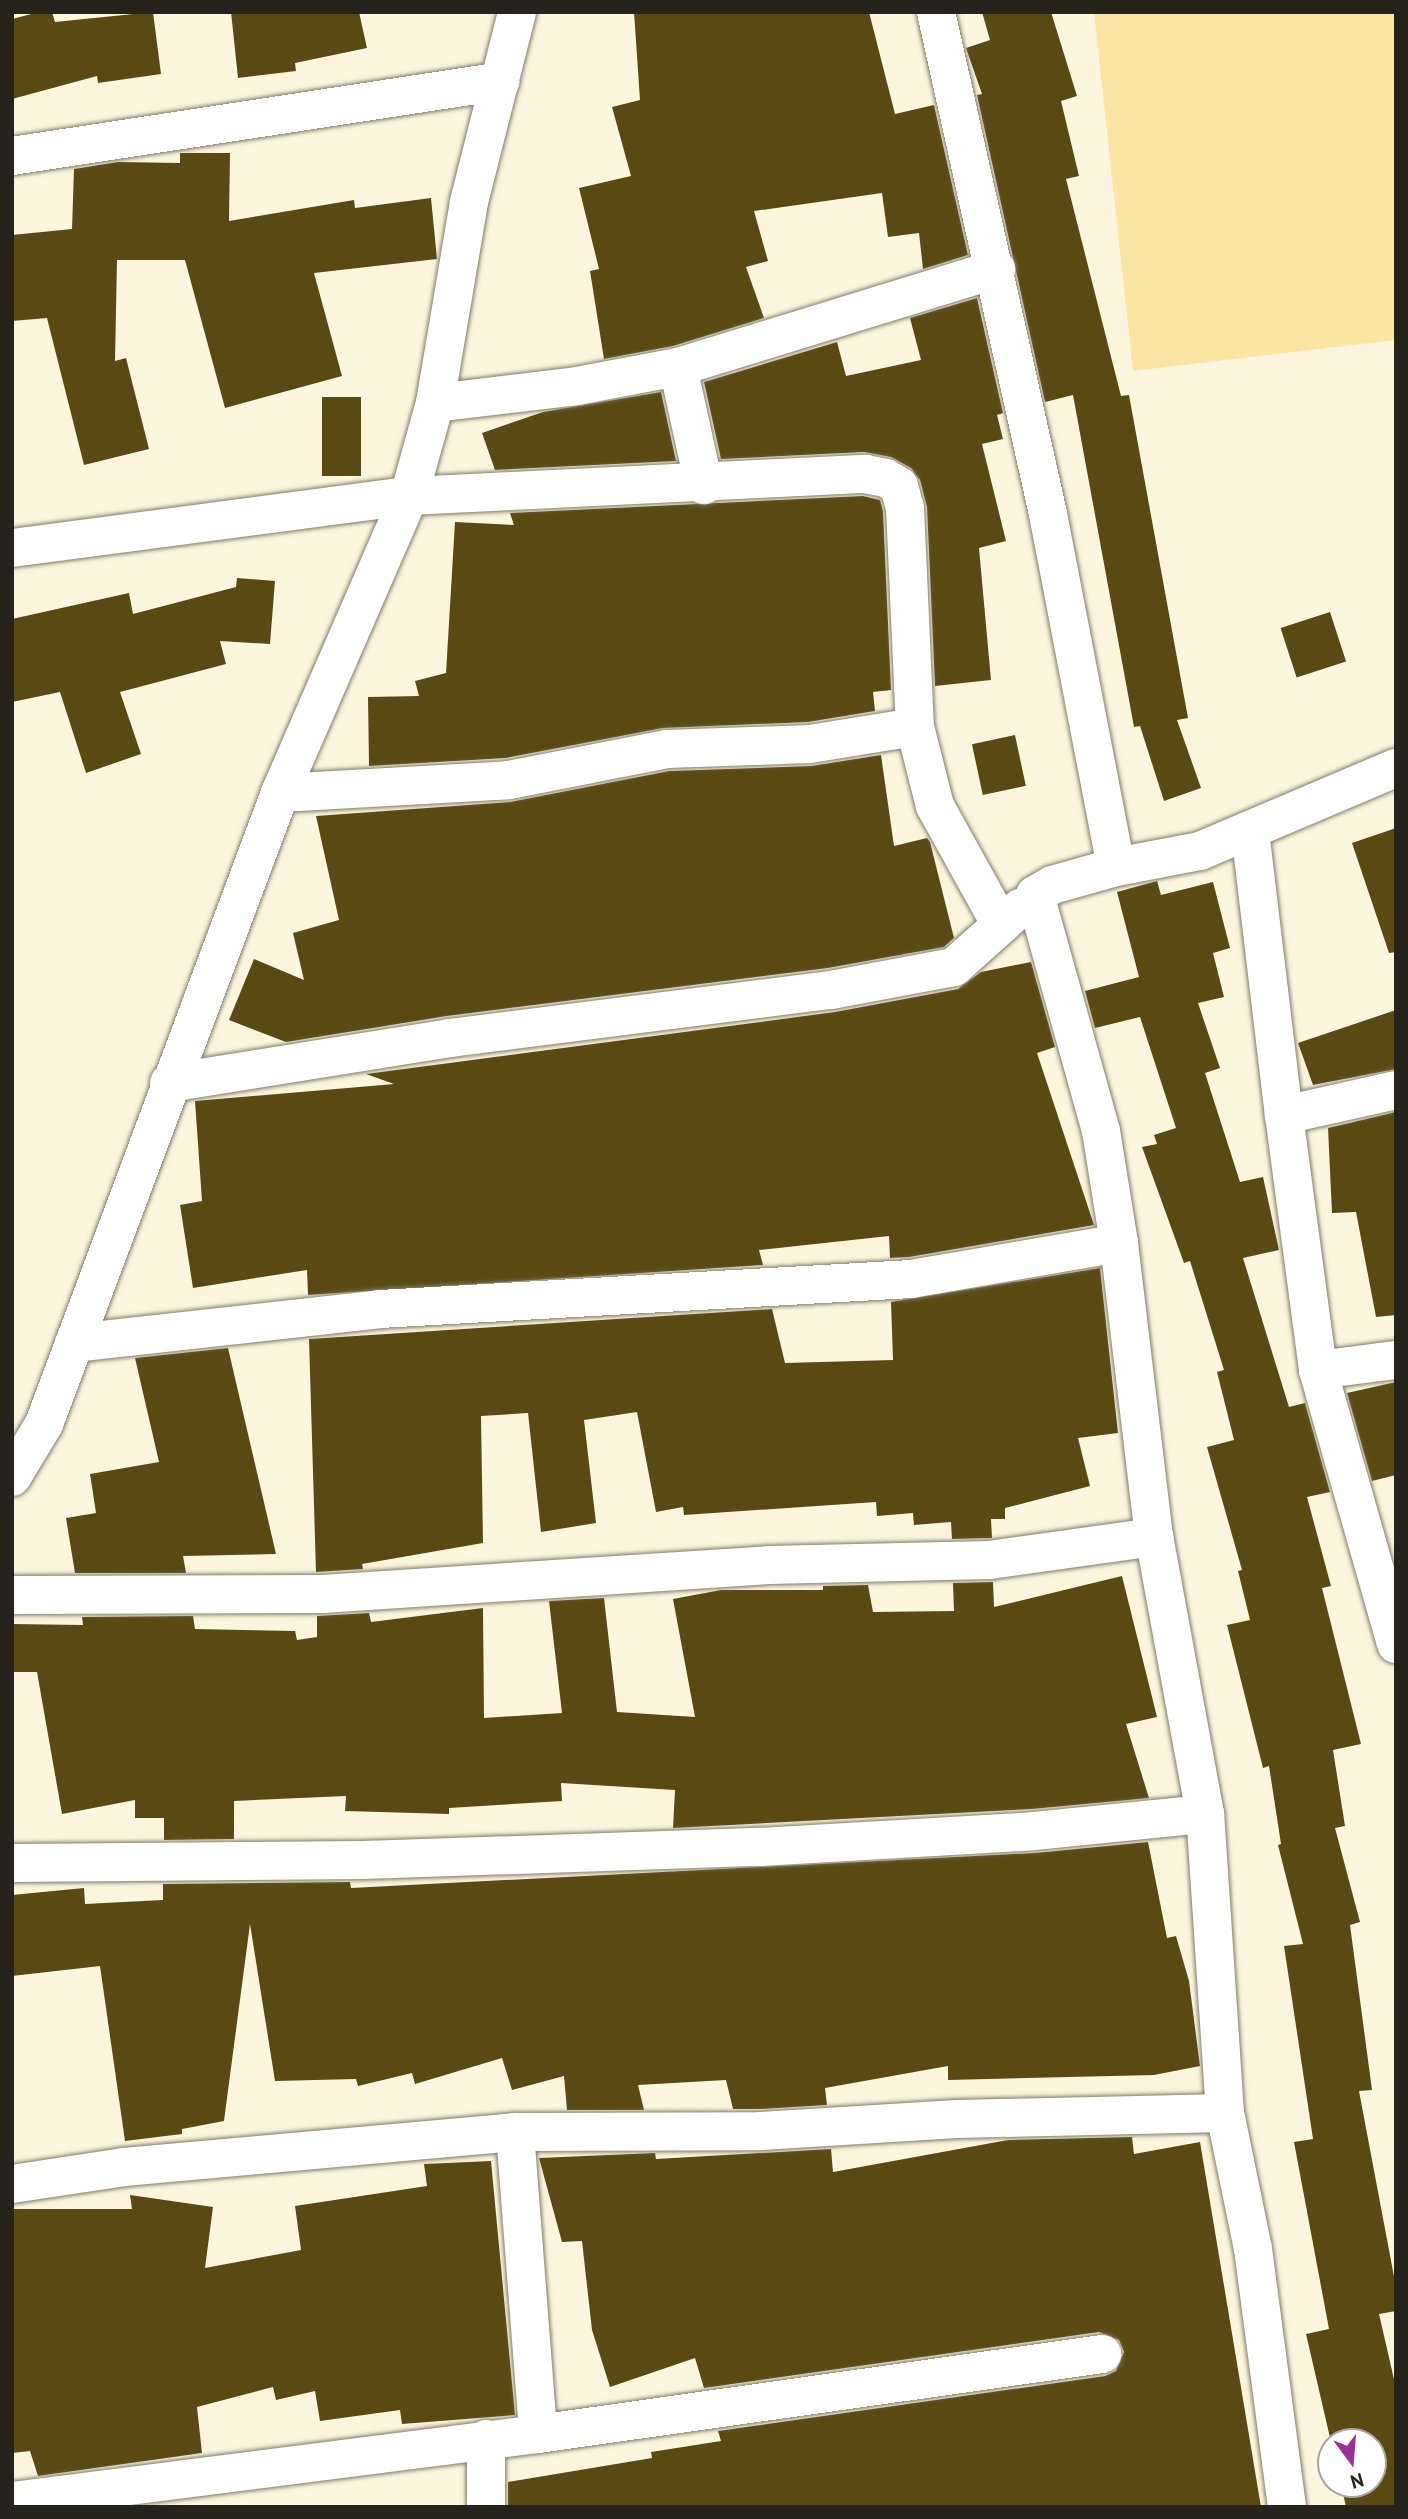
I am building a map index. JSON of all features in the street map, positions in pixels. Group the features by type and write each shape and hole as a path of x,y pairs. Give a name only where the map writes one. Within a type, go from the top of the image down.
{"street":[{"path":"12,1477 44,1424 169,1083 280,793 409,496 435,403 469,202 517,12"},
{"path":"936,12 996,269 1116,867"},
{"path":"12,156 500,81"},
{"path":"435,403 577,386 678,367 996,269"},
{"path":"678,367 704,485"},
{"path":"12,548 409,496 704,485 865,474 899,486 905,508 915,727 935,806 1001,925"},
{"path":"280,793 509,780 667,749 810,744 915,727"},
{"path":"169,1083 450,1038 831,990 954,967 1035,895 1052,885 1116,867 1200,852 1396,768"},
{"path":"1250,831 1318,1370 1396,1644"},
{"path":"1035,895 1101,1131 1119,1243 1153,1537 1205,1814 1226,2113 1253,2249 1287,2507"},
{"path":"1284,1115 1396,1090"},
{"path":"74,1343 380,1309 911,1279 1119,1243"},
{"path":"1318,1370 1396,1360"},
{"path":"12,1595 322,1594 769,1565 989,1560 1153,1537"},
{"path":"12,1863 363,1860 760,1847 1034,1831 1205,1814"},
{"path":"12,2185 124,2167 515,2132 761,2131 957,2119 1226,2113"},
{"path":"515,2132 538,2434"},
{"path":"12,2501 538,2434 1102,2354"},
{"path":"485,2439 486,2507"}],"shaded area":[{"path":"1094,12 1396,12 1396,340 1133,371"}],"building":[{"path":"39,12 52,12 55,22 153,12 161,74 98,83 97,76 12,99 12,19"},
{"path":"231,12 359,12 367,48 295,63 296,71 238,78"},
{"path":"634,12 869,12 895,114 934,105 968,255 923,269 919,233 888,237 882,193 754,211 768,261 746,267 764,318 673,346 604,359 590,271 599,269 579,188 631,176 612,107 640,100"},
{"path":"982,12 1051,12 1077,96 1061,101 1079,176 1066,179 1121,396 1129,395 1188,718 1177,720 1201,788 1164,801 1140,726 1134,727 1073,395 1045,402 977,95 982,94 966,48 990,40"},
{"path":"180,153 230,153 229,221 354,200 355,208 431,198 437,259 314,273 342,376 225,408 185,260 117,260 115,361 126,358 149,449 84,465 47,318 12,321 12,235 72,229 74,169 118,162 180,163"},
{"path":"977,298 1003,413 997,415 1003,439 982,444 1006,541 979,548 991,680 935,686 927,507 920,480 911,468 891,457 864,452 721,459 704,382 837,342 846,376 921,360 910,318"},
{"path":"661,392 676,461 495,470 482,433 543,412"},
{"path":"322,397 361,397 361,476 322,476"},
{"path":"863,496 880,500 883,511 891,690 873,692 875,711 808,722 663,728 506,758 369,766 368,697 419,696 415,681 446,673 455,522 514,525 510,513"},
{"path":"237,578 275,581 270,644 220,641 226,664 120,692 141,754 86,773 60,692 12,702 12,619 129,593 133,614 236,587"},
{"path":"1330,612 1346,661 1297,678 1281,628"},
{"path":"1015,735 1026,786 983,795 972,744"},
{"path":"881,755 894,846 927,838 930,842 954,938 944,947 828,968 447,1016 286,1042 229,1020 254,959 304,980 293,933 339,920 316,816 510,802 669,771 811,766"},
{"path":"1396,828 1396,952 1389,953 1352,843"},
{"path":"1157,881 1161,895 1213,882 1230,948 1213,953 1224,997 1198,1003 1220,1068 1205,1073 1240,1182 1263,1177 1279,1250 1243,1258 1289,1407 1305,1403 1330,1492 1307,1497 1331,1586 1322,1588 1361,1744 1333,1750 1345,1826 1335,1828 1360,1922 1350,1925 1372,2090 1359,2091 1396,2287 1396,2311 1379,2314 1396,2388 1396,2507 1346,2507 1344,2498 1387,2498 1387,2428 1328,2428 1306,2334 1329,2329 1294,2142 1313,2139 1284,1946 1303,1944 1278,1845 1281,1844 1269,1766 1263,1768 1227,1625 1250,1620 1238,1571 1242,1570 1207,1447 1234,1440 1217,1372 1224,1370 1190,1261 1184,1263 1142,1147 1157,1144 1154,1135 1176,1128 1140,1017 1095,1028 1085,991 1139,977 1117,892"},
{"path":"1031,962 1055,1047 1037,1053 1094,1225 909,1257 890,1258 889,1236 759,1250 763,1265 308,1295 307,1270 193,1288 180,1205 202,1201 195,1101 394,1084 366,1074 835,1012 958,989 981,972"},
{"path":"1396,1010 1396,1069 1313,1085 1298,1043"},
{"path":"1396,1112 1396,1315 1376,1317 1356,1212 1332,1213 1328,1128"},
{"path":"1100,1268 1118,1433 1078,1438 1090,1486 1005,1508 1005,1519 991,1519 992,1538 952,1539 951,1522 914,1525 913,1513 877,1516 876,1502 684,1515 683,1507 656,1512 637,1412 584,1420 596,1523 541,1532 528,1413 481,1416 483,1543 362,1564 363,1569 316,1572 309,1339 772,1309 785,1363 893,1360 891,1302"},
{"path":"228,1348 276,1554 183,1556 186,1573 75,1573 66,1518 96,1513 90,1474 159,1462 135,1358"},
{"path":"1396,1382 1396,1475 1372,1481 1347,1393"},
{"path":"1122,1576 1157,1717 1126,1724 1149,1798 1032,1809 673,1828 675,1790 561,1783 562,1801 449,1808 449,1814 345,1811 346,1796 234,1801 234,1839 164,1840 164,1818 135,1818 135,1800 62,1814 37,1672 12,1672 12,1624 83,1625 82,1617 193,1616 195,1629 295,1631 297,1640 317,1637 317,1616 369,1613 371,1622 483,1608 484,1718 562,1713 549,1601 604,1598 617,1712 695,1717 673,1599 721,1590 823,1590 823,1586 868,1585 873,1612 954,1611 953,1583 993,1582 994,1607"},
{"path":"1148,1842 1167,1938 1176,1936 1189,1981 1200,2066 1154,2075 948,2080 948,2066 825,2088 827,2105 760,2109 733,2109 726,2080 638,2085 644,2110 567,2110 564,2076 512,2090 502,2058 415,2084 412,2073 358,2086 356,2079 275,2081 250,1924 224,2121 182,2129 182,2134 125,2141 100,1966 12,1976 12,1895 84,1888 85,1904 163,1900 163,1884 350,1882 351,1888 1035,1853"},
{"path":"1132,2137 1134,2154 1200,2142 1261,2507 508,2507 508,2482 652,2458 651,2452 721,2441 718,2431 1105,2376 1116,2371 1124,2352 1119,2340 1099,2332 704,2388 695,2358 610,2387 592,2330 582,2241 562,2242 539,2158 655,2153 656,2159 831,2149 833,2172 1008,2140"},
{"path":"491,2161 515,2415 402,2424 400,2410 320,2421 315,2391 276,2400 273,2387 197,2407 202,2453 38,2476 30,2451 12,2453 12,2209 132,2209 130,2195 213,2207 205,2268 301,2250 295,2206 427,2186 424,2164"}]}
